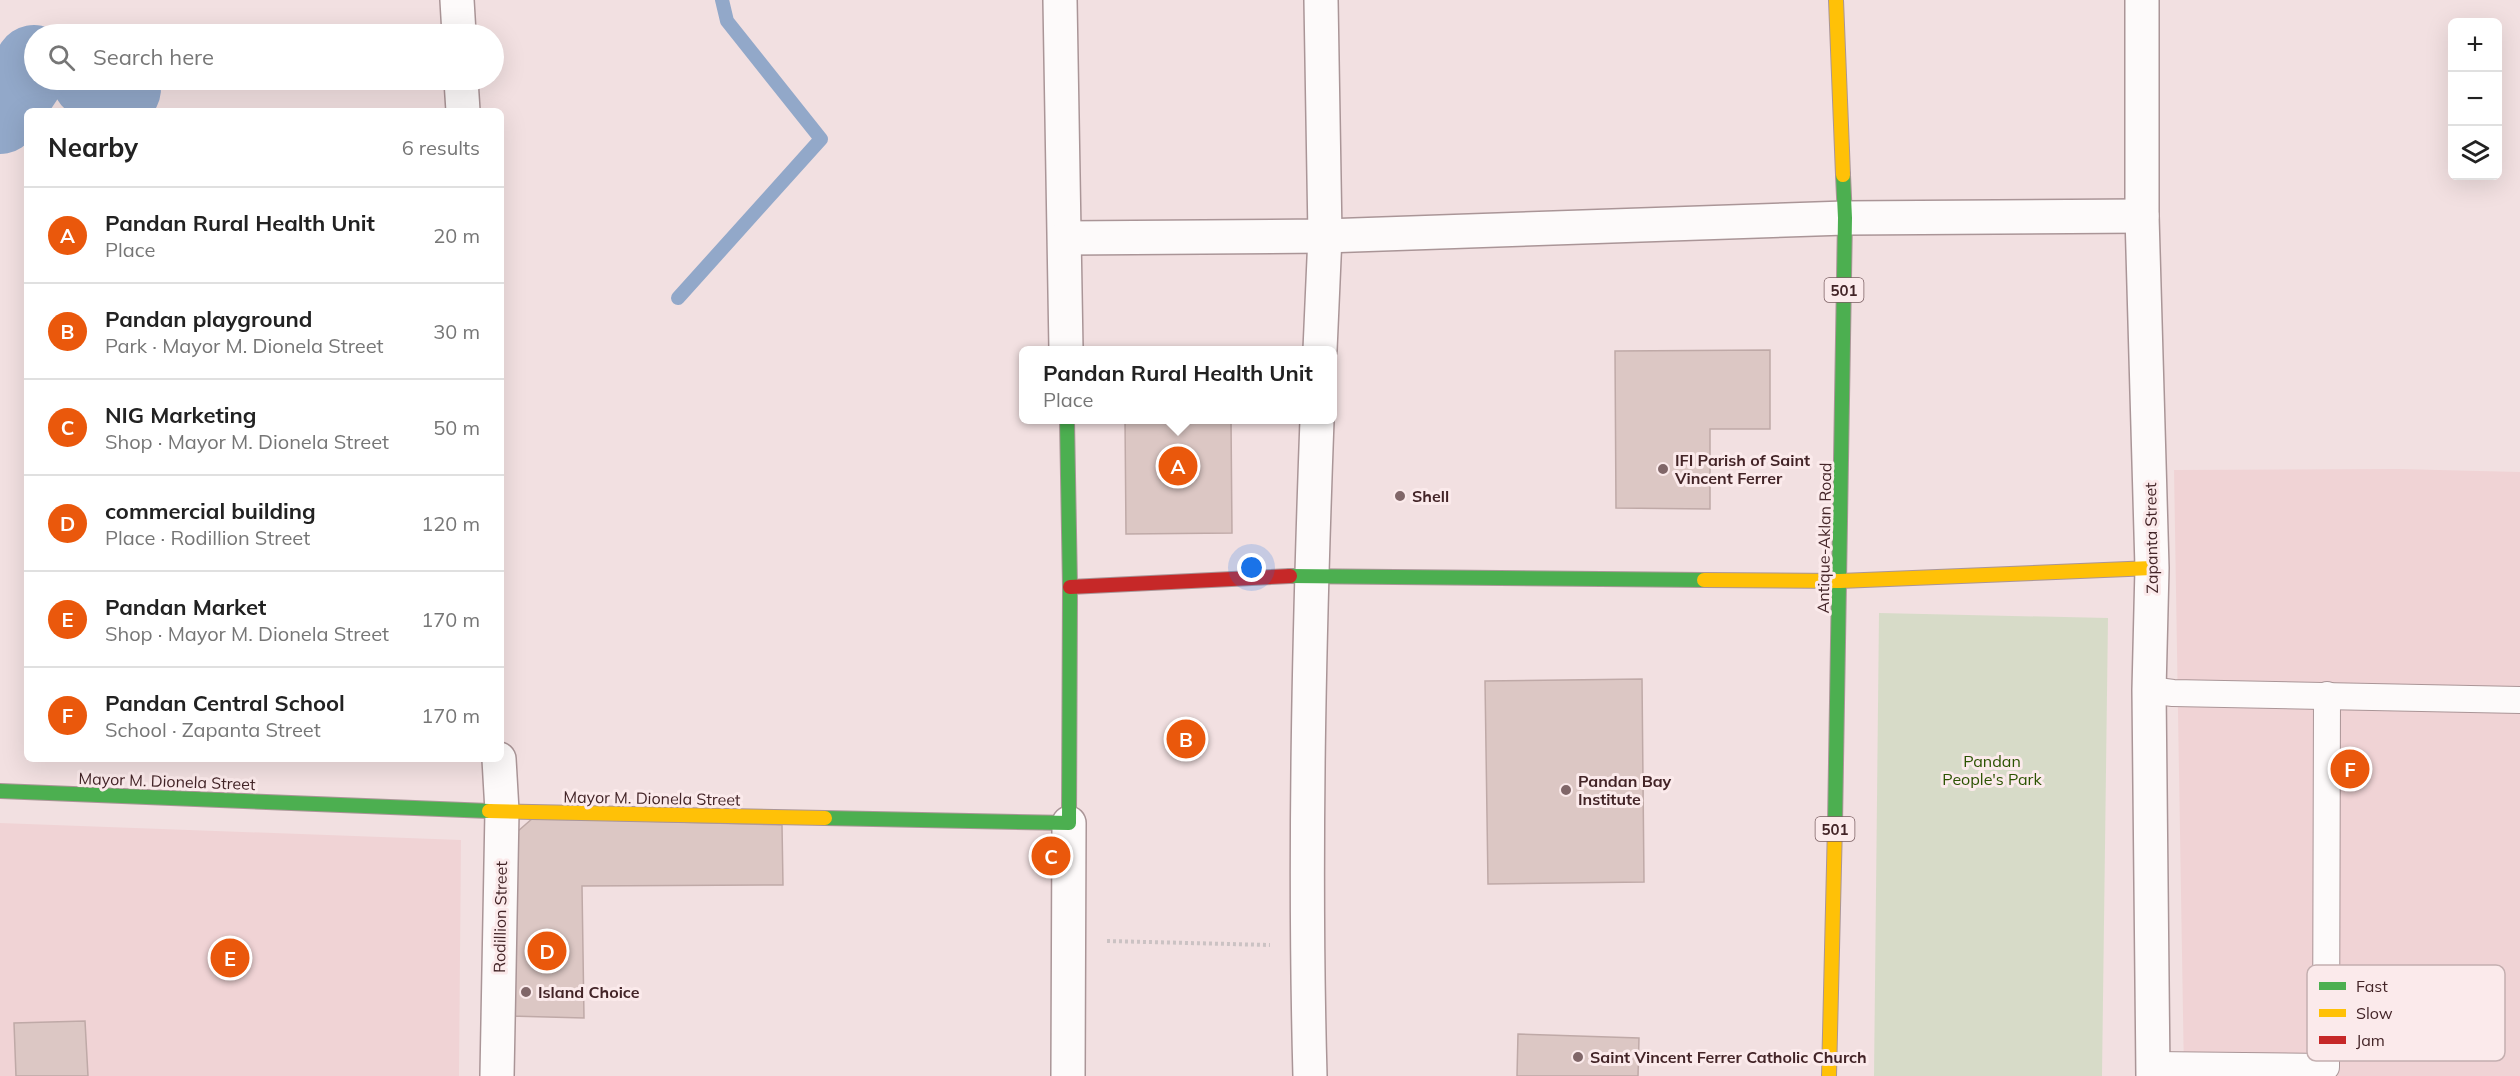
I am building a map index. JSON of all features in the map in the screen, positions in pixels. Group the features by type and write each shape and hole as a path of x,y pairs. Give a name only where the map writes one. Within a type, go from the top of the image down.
{"street":[{"path":"457,0 458,24"},
{"path":"1060,0 1066,346"},
{"path":"1320,346 1325,236 1321,0"},
{"name":"Antique-Aklan Road","path":"1829,1076 1845,218 1836,0"},
{"name":"Zapanta Street","path":"2142,0 2142,216 2152,568 2149,690 2154,1070"},
{"path":"462,90 463,108"},
{"path":"1065,238 1325,236 1845,218 2142,216"},
{"path":"1067,424 1070,587 1068,1076"},
{"path":"1310,1076 1307,946 1311,575 1317,424"},
{"path":"1070,587 1311,575 1840,581 2152,568"},
{"name":"Rodillion Street","path":"497,1076 502,811 499,762"},
{"name":"Mayor M. Dionela Street","path":"0,791 502,811 1069,823"}],"lane":[{"path":"2149,690 2173,693 2520,700"},
{"path":"2326,965 2327,695"},
{"path":"2154,1070 2326,1067 2326,1061"}],"path":[{"path":"1067,940 1307,946"}],"shaded area":[{"path":"2398,469 2520,472 2520,1076 2184,1076 2174,470"},
{"path":"0,823 461,840 459,1076 0,1076"}],"green space":[{"name":"Pandan People's Park","path":"1879,613 2108,618 2102,1076 1874,1076"}],"building":[{"name":"IFI Parish of Saint Vincent Ferrer","path":"1770,350 1770,429 1710,429 1710,509 1616,508 1615,351"},
{"path":"1125,424 1231,424 1232,533 1126,534"},
{"path":"1642,679 1644,882 1488,884 1485,681"},
{"path":"533,818 782,825 783,885 582,886 584,1018 510,1016 510,838"},
{"path":"85,1021 88,1076 16,1076 14,1023"},
{"name":"Saint Vincent Ferrer Catholic Church","path":"1518,1034 1639,1038 1638,1076 1517,1076"}],"waterway":[{"path":"678,298 821,139 727,21 722,0"},
{"path":"0,115 24,79"},
{"path":"122,90 132,108"}],"traffic: fast":[{"path":"1835,824 1845,218 1843,175"},
{"path":"825,818 1069,823 1070,587 1067,424"},
{"path":"1290,576 1704,580"},
{"path":"0,791 489,811"}],"traffic: slow":[{"path":"1836,0 1843,175"},
{"path":"1704,580 1840,581 2152,568"},
{"path":"489,811 825,818"},
{"path":"1829,1076 1835,824"}],"traffic: jam":[{"path":"1070,587 1290,576"}],"place":[{"name":"Pandan Rural Health Unit","path":"1178,466"},
{"name":"IFI Parish of Saint Vincent Ferrer","path":"1663,469"},
{"name":"Shell","path":"1400,496"},
{"name":"Pandan playground","path":"1186,739"},
{"name":"Pandan Central School","path":"2350,769"},
{"name":"Pandan Bay Institute","path":"1566,790"},
{"name":"NIG Marketing","path":"1051,856"},
{"name":"commercial building","path":"547,951"},
{"name":"Pandan Market","path":"230,958"},
{"name":"Island Choice","path":"526,992"},
{"name":"Saint Vincent Ferrer Catholic Church","path":"1578,1057"}]}
